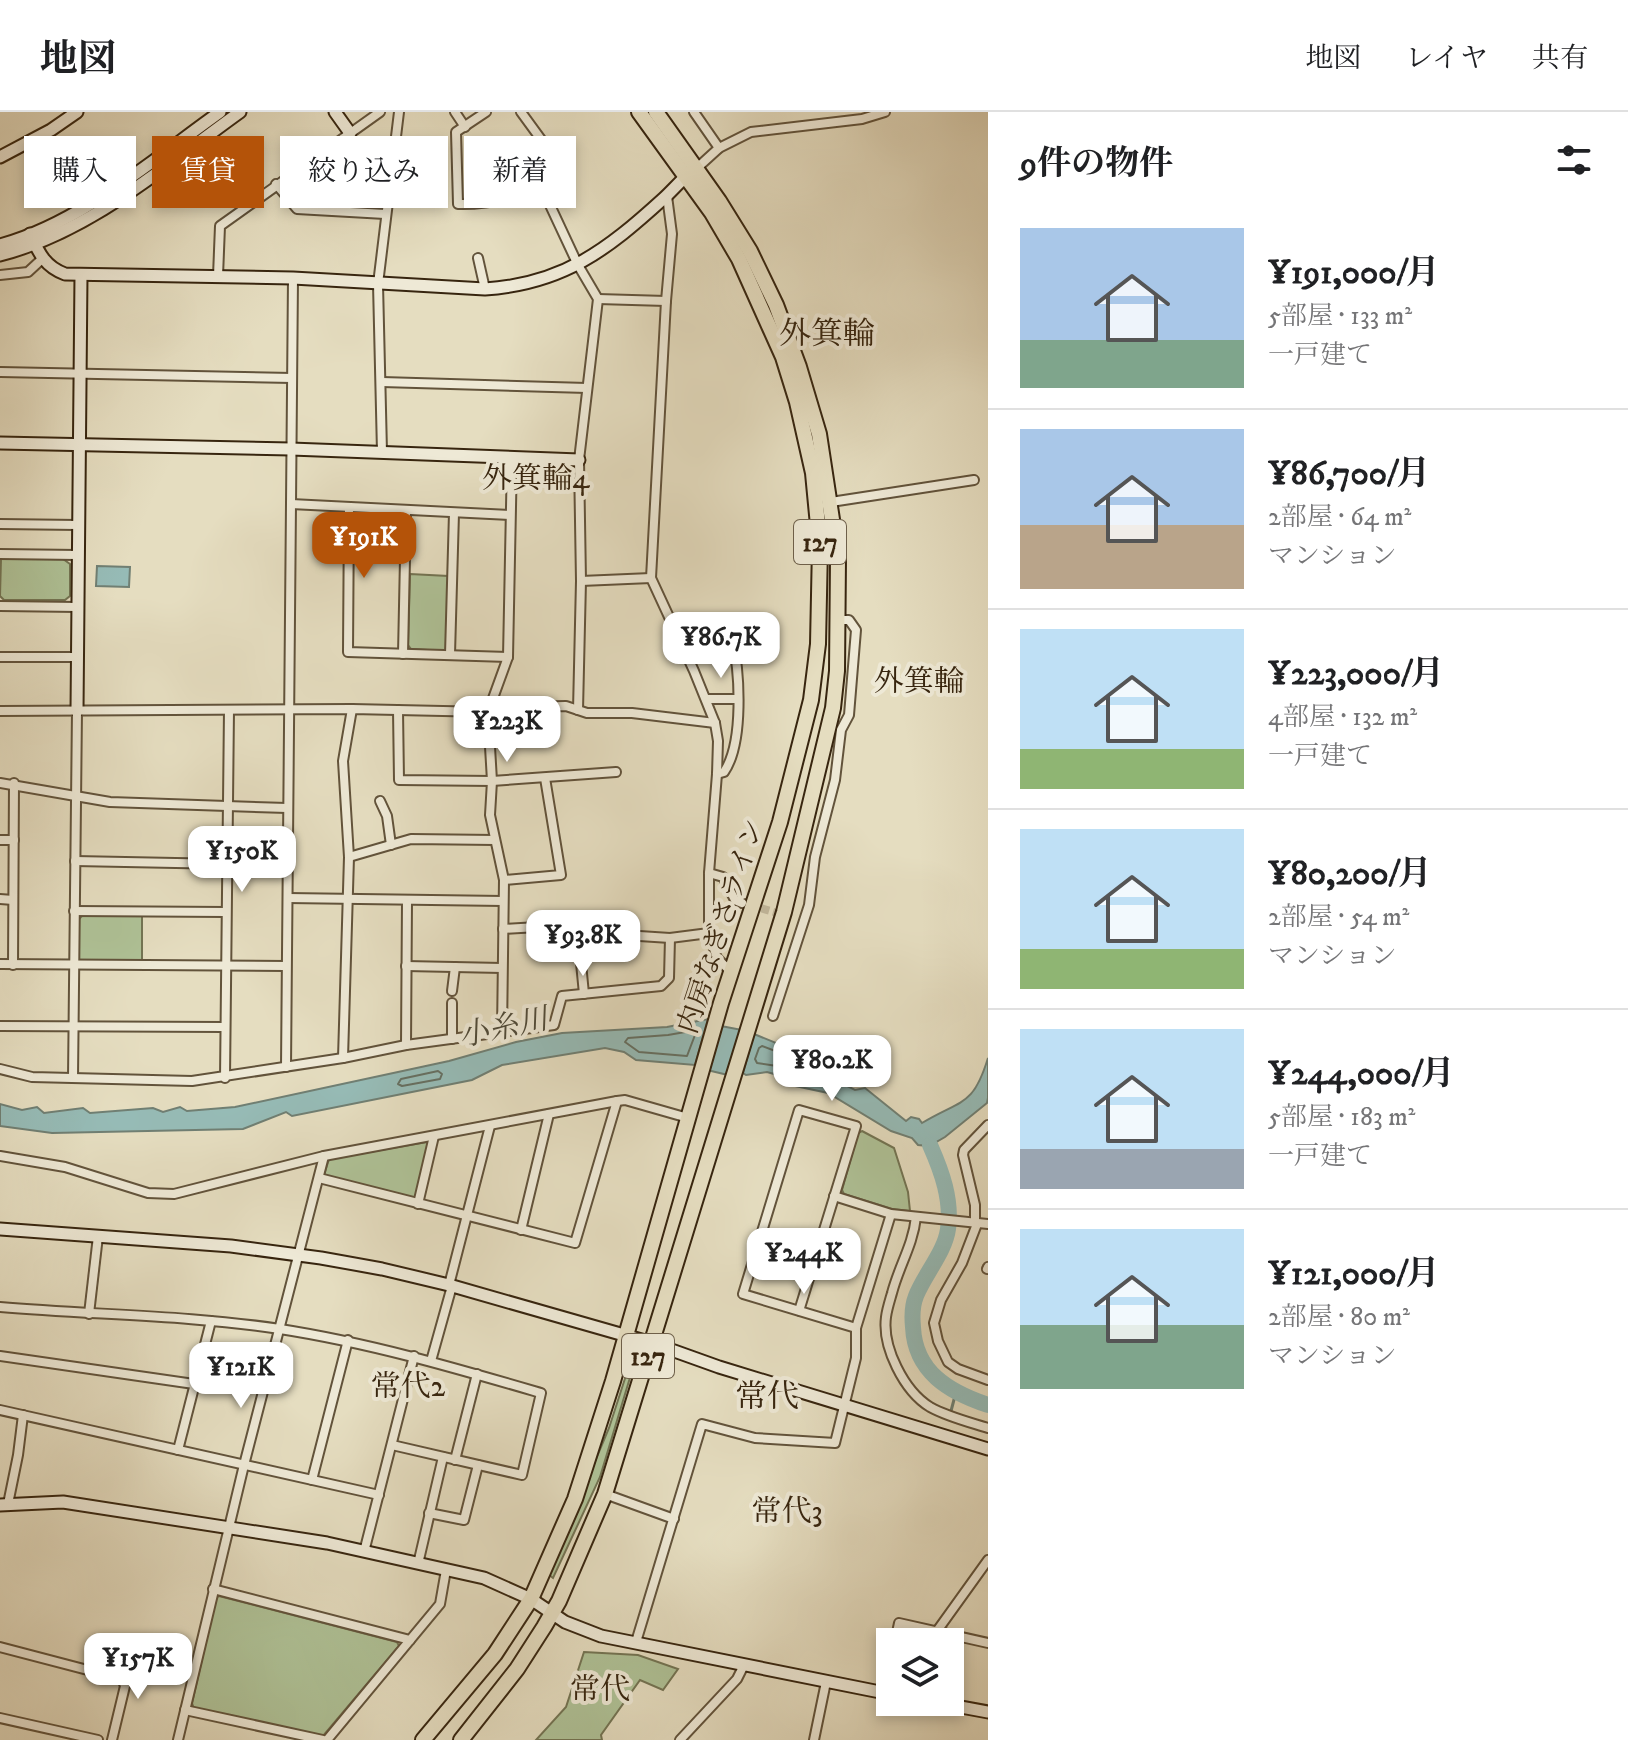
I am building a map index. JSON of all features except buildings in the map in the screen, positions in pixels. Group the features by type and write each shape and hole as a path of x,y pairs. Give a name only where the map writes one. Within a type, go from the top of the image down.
{"highway":[{"name":"内房なぎさライン","path":"461,1740 517,1669 552,1613 605,1494 784,912 833,708 837,671 838,559 819,434 799,367 776,305 750,251 691,172 639,112"},
{"name":"内房なぎさライン","path":"423,1740 495,1654 531,1599 575,1499 613,1381 721,1003 780,822 811,700 818,644 820,546 818,506 807,440 783,357 739,259 656,112"}],"street":[{"path":"0,157 51,130 77,112"},
{"path":"0,255 101,196 220,112"},
{"path":"0,245 32,239 71,226 128,193 240,112"},
{"path":"335,112 350,133"},
{"path":"218,276 220,226 380,112"},
{"path":"396,136 399,112"},
{"path":"455,112 465,127"},
{"path":"464,204 458,204 456,132 486,112"},
{"path":"521,112 539,136"},
{"path":"694,112 719,148"},
{"path":"32,239 42,259 53,270 65,274 293,278 485,289 513,287 544,280 578,265 610,245 719,148 751,132 862,119 885,112"},
{"path":"276,184 297,209 385,214"},
{"path":"667,196 672,234 651,578 715,723 718,741 709,873 709,933 717,958 731,972"},
{"path":"382,452 378,284 386,208"},
{"path":"551,208 598,299 579,460 581,581 578,710"},
{"path":"478,258 485,289"},
{"path":"0,275 28,272 42,259"},
{"path":"73,1078 81,275"},
{"path":"286,1067 293,278"},
{"path":"598,299 666,301"},
{"path":"0,372 292,378"},
{"path":"382,382 587,388"},
{"path":"0,443 291,449 579,460"},
{"path":"502,1032 504,880 490,815 492,781 488,712 508,657 512,457"},
{"path":"831,502 974,480"},
{"path":"291,504 510,515"},
{"path":"349,507 348,652 508,657"},
{"path":"403,654 406,510"},
{"path":"450,654 454,513"},
{"path":"0,524 78,525"},
{"path":"0,554 78,555"},
{"path":"581,581 651,578"},
{"path":"0,606 78,607"},
{"path":"773,1016 809,905 815,857 835,780 841,730 849,715 856,630 849,620 837,620"},
{"path":"673,624 730,633 735,651 738,699 732,760 724,772 717,774"},
{"path":"0,657 77,657"},
{"path":"706,699 738,699"},
{"path":"0,711 352,709 488,712 566,706 587,713 632,713 715,723"},
{"path":"343,1058 349,857 343,761 352,709"},
{"path":"225,1078 229,710"},
{"path":"398,710 399,780 492,781 616,772"},
{"path":"504,880 561,875 545,778"},
{"path":"0,783 110,802 287,808"},
{"path":"13,965 14,783"},
{"path":"380,801 387,816 391,845"},
{"path":"805,830 821,834"},
{"path":"349,857 411,839 495,840"},
{"path":"0,840 14,840"},
{"path":"75,861 226,864"},
{"path":"709,873 723,877 735,900 742,903"},
{"path":"288,898 503,901"},
{"path":"0,899 13,900"},
{"path":"406,1045 407,901"},
{"path":"74,911 226,912"},
{"path":"791,917 803,921"},
{"path":"503,929 538,927"},
{"path":"584,994 578,932 670,938 709,933"},
{"path":"0,1069 32,1077 135,1082 225,1078 406,1045 554,1025 562,996 667,983 670,938"},
{"path":"0,964 286,966"},
{"path":"406,966 502,968"},
{"path":"452,991 455,967"},
{"path":"452,1003 452,1039"},
{"path":"0,1026 225,1027"},
{"path":"0,1156 65,1167 148,1193 174,1194 324,1156 617,1101 625,1100 688,1118"},
{"path":"319,1178 575,1243 617,1101"},
{"path":"799,1311 856,1126 799,1110 743,1294 799,1311 856,1328"},
{"path":"521,1230 549,1114"},
{"path":"988,1125 964,1150 975,1205 973,1223 962,1263 941,1300 934,1323 948,1362 988,1380"},
{"path":"431,1361 490,1126"},
{"path":"418,1204 434,1136"},
{"path":"178,1740 228,1528 324,1156"},
{"path":"834,1196 891,1214 988,1224"},
{"path":"636,1642 702,1424 755,1438 835,1443 856,1358 856,1328 891,1214"},
{"path":"920,1217 893,1288 886,1316 886,1333 893,1355 902,1376 919,1399 932,1408 988,1428"},
{"path":"0,1229 231,1246 382,1269 450,1285 652,1343 719,1367 988,1449"},
{"path":"89,1314 98,1236"},
{"path":"0,1307 211,1321 348,1340 541,1393 522,1475 392,1445"},
{"path":"178,1450 211,1321"},
{"path":"312,1480 348,1340"},
{"path":"0,1356 194,1384"},
{"path":"364,1552 414,1356"},
{"path":"455,1460 477,1374"},
{"path":"0,1410 379,1495"},
{"path":"23,1415 18,1455 4,1505 63,1502 327,1543 484,1578 531,1599 565,1622 601,1636 876,1692"},
{"path":"418,1564 443,1457"},
{"path":"429,1513 464,1520 478,1465"},
{"path":"605,1494 674,1519"},
{"path":"939,1628 988,1560"},
{"path":"185,1710 325,1740 440,1604 446,1570"},
{"path":"213,1589 410,1640"},
{"path":"898,1628 899,1623 923,1628"},
{"path":"964,1637 988,1643"},
{"path":"0,1647 122,1679 125,1686 112,1740"},
{"path":"680,1740 737,1679 744,1665"},
{"path":"814,1740 826,1682"},
{"path":"964,1708 988,1712"},
{"path":"0,1718 98,1740"}],"green space":[{"path":"1,559 63,559 70,564 70,596 65,600 4,600 0,596"},
{"path":"410,574 448,576 448,647 444,651 411,649 408,645"},
{"path":"82,916 142,916 142,962 78,962 78,920"},
{"path":"862,1131 894,1148 908,1192 910,1211 892,1209 844,1194 842,1190 858,1133"},
{"path":"427,1142 416,1197 412,1199 324,1175 329,1159"},
{"path":"630,1363 633,1364 632,1371 600,1477 553,1578 548,1574 609,1428"},
{"path":"219,1596 397,1642 399,1646 323,1736 194,1709 192,1703 216,1598"},
{"path":"584,1652 638,1655 678,1669 663,1690 640,1680 601,1735 602,1740 536,1740 566,1707"}],"water":[{"path":"97,566 130,567 129,587 96,586"},
{"path":"708,1019 695,1065 636,1060 624,1052 605,1048 502,1065 472,1080 292,1116 286,1112 243,1129 52,1133 0,1126 0,1104 22,1110 37,1107 44,1113 83,1108 90,1113 235,1107 562,1033 667,1027"},
{"path":"721,1026 742,1030 728,1075 707,1070"},
{"path":"754,1034 793,1050 798,1049 821,1066 829,1063 832,1070 847,1076 847,1086 855,1090 865,1088 906,1121 911,1117 922,1123 971,1094 988,1058 987,1103 933,1144 939,1164 929,1157 928,1146 918,1145 912,1138 891,1131 828,1093 786,1084 767,1072 743,1073"}],"waterway":[{"path":"930,1145 945,1186 949,1218 943,1246 915,1300 912,1319 915,1343 927,1368 937,1378 960,1394 988,1405"},
{"path":"951,1411 956,1392"}],"tunnel":[{"path":"750,905 791,917"}],"district":[{"name":"外箕輪","path":"827,333"},
{"name":"外箕輪4","path":"536,478"},
{"name":"外箕輪","path":"919,681"},
{"name":"常代2","path":"408,1386"},
{"name":"常代","path":"767,1396"},
{"name":"常代3","path":"787,1511"},
{"name":"常代","path":"600,1689"}],"water label":[{"name":"小糸川","path":"503,1027"}]}
